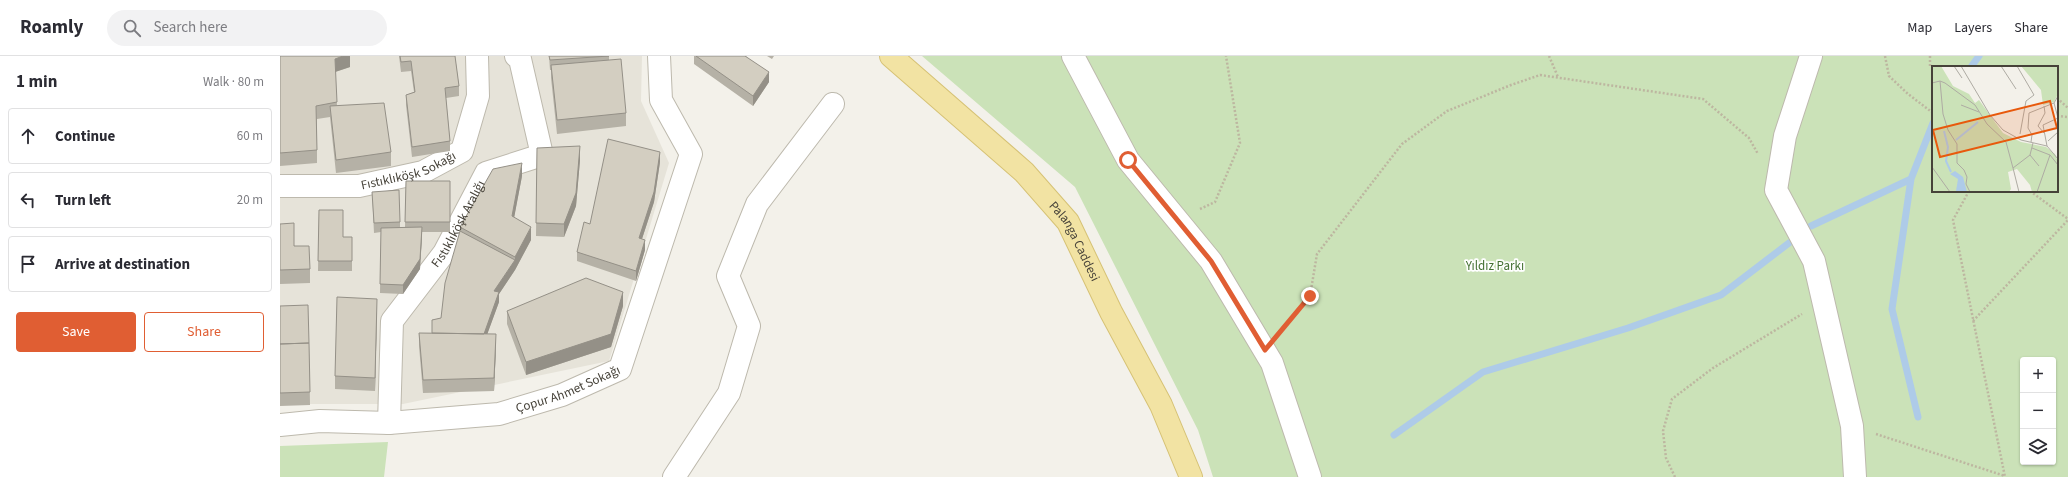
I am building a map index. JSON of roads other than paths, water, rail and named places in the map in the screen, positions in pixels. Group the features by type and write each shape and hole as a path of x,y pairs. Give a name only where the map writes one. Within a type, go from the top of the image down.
{"main road":[{"name":"Palanga Caddesi","path":"891,56 1024,172 1068,222 1111,312 1161,405 1191,477"}],"street":[{"name":"Fıstıklıköşk Sokağı","path":"280,186 359,186 423,172 462,151 478,96 477,56"},
{"name":"Fıstıklıköşk Aralığı","path":"389,423 392,321 444,253 486,173 542,155 520,59 516,56"},
{"name":"Çopur Ahmet Sokağı","path":"280,425 320,421 389,423 499,414 562,395 620,369 691,154 661,100 659,56"},
{"path":"1073,56 1128,160 1211,261 1265,350 1272,363 1310,477"},
{"path":"1811,56 1785,136 1776,190 1814,261 1852,426 1855,477"},
{"path":"674,477 732,385 749,326 728,276 757,204 833,104"}],"waterway":[{"path":"1972,66 1979,56"},
{"path":"1918,417 1892,309 1911,179 1932,126"},
{"path":"1811,226 1911,179"},
{"path":"1394,435 1483,372 1628,328 1721,295 1789,243"}],"park label":[{"name":"Yıldız Parkı","path":"1495,266"}]}
